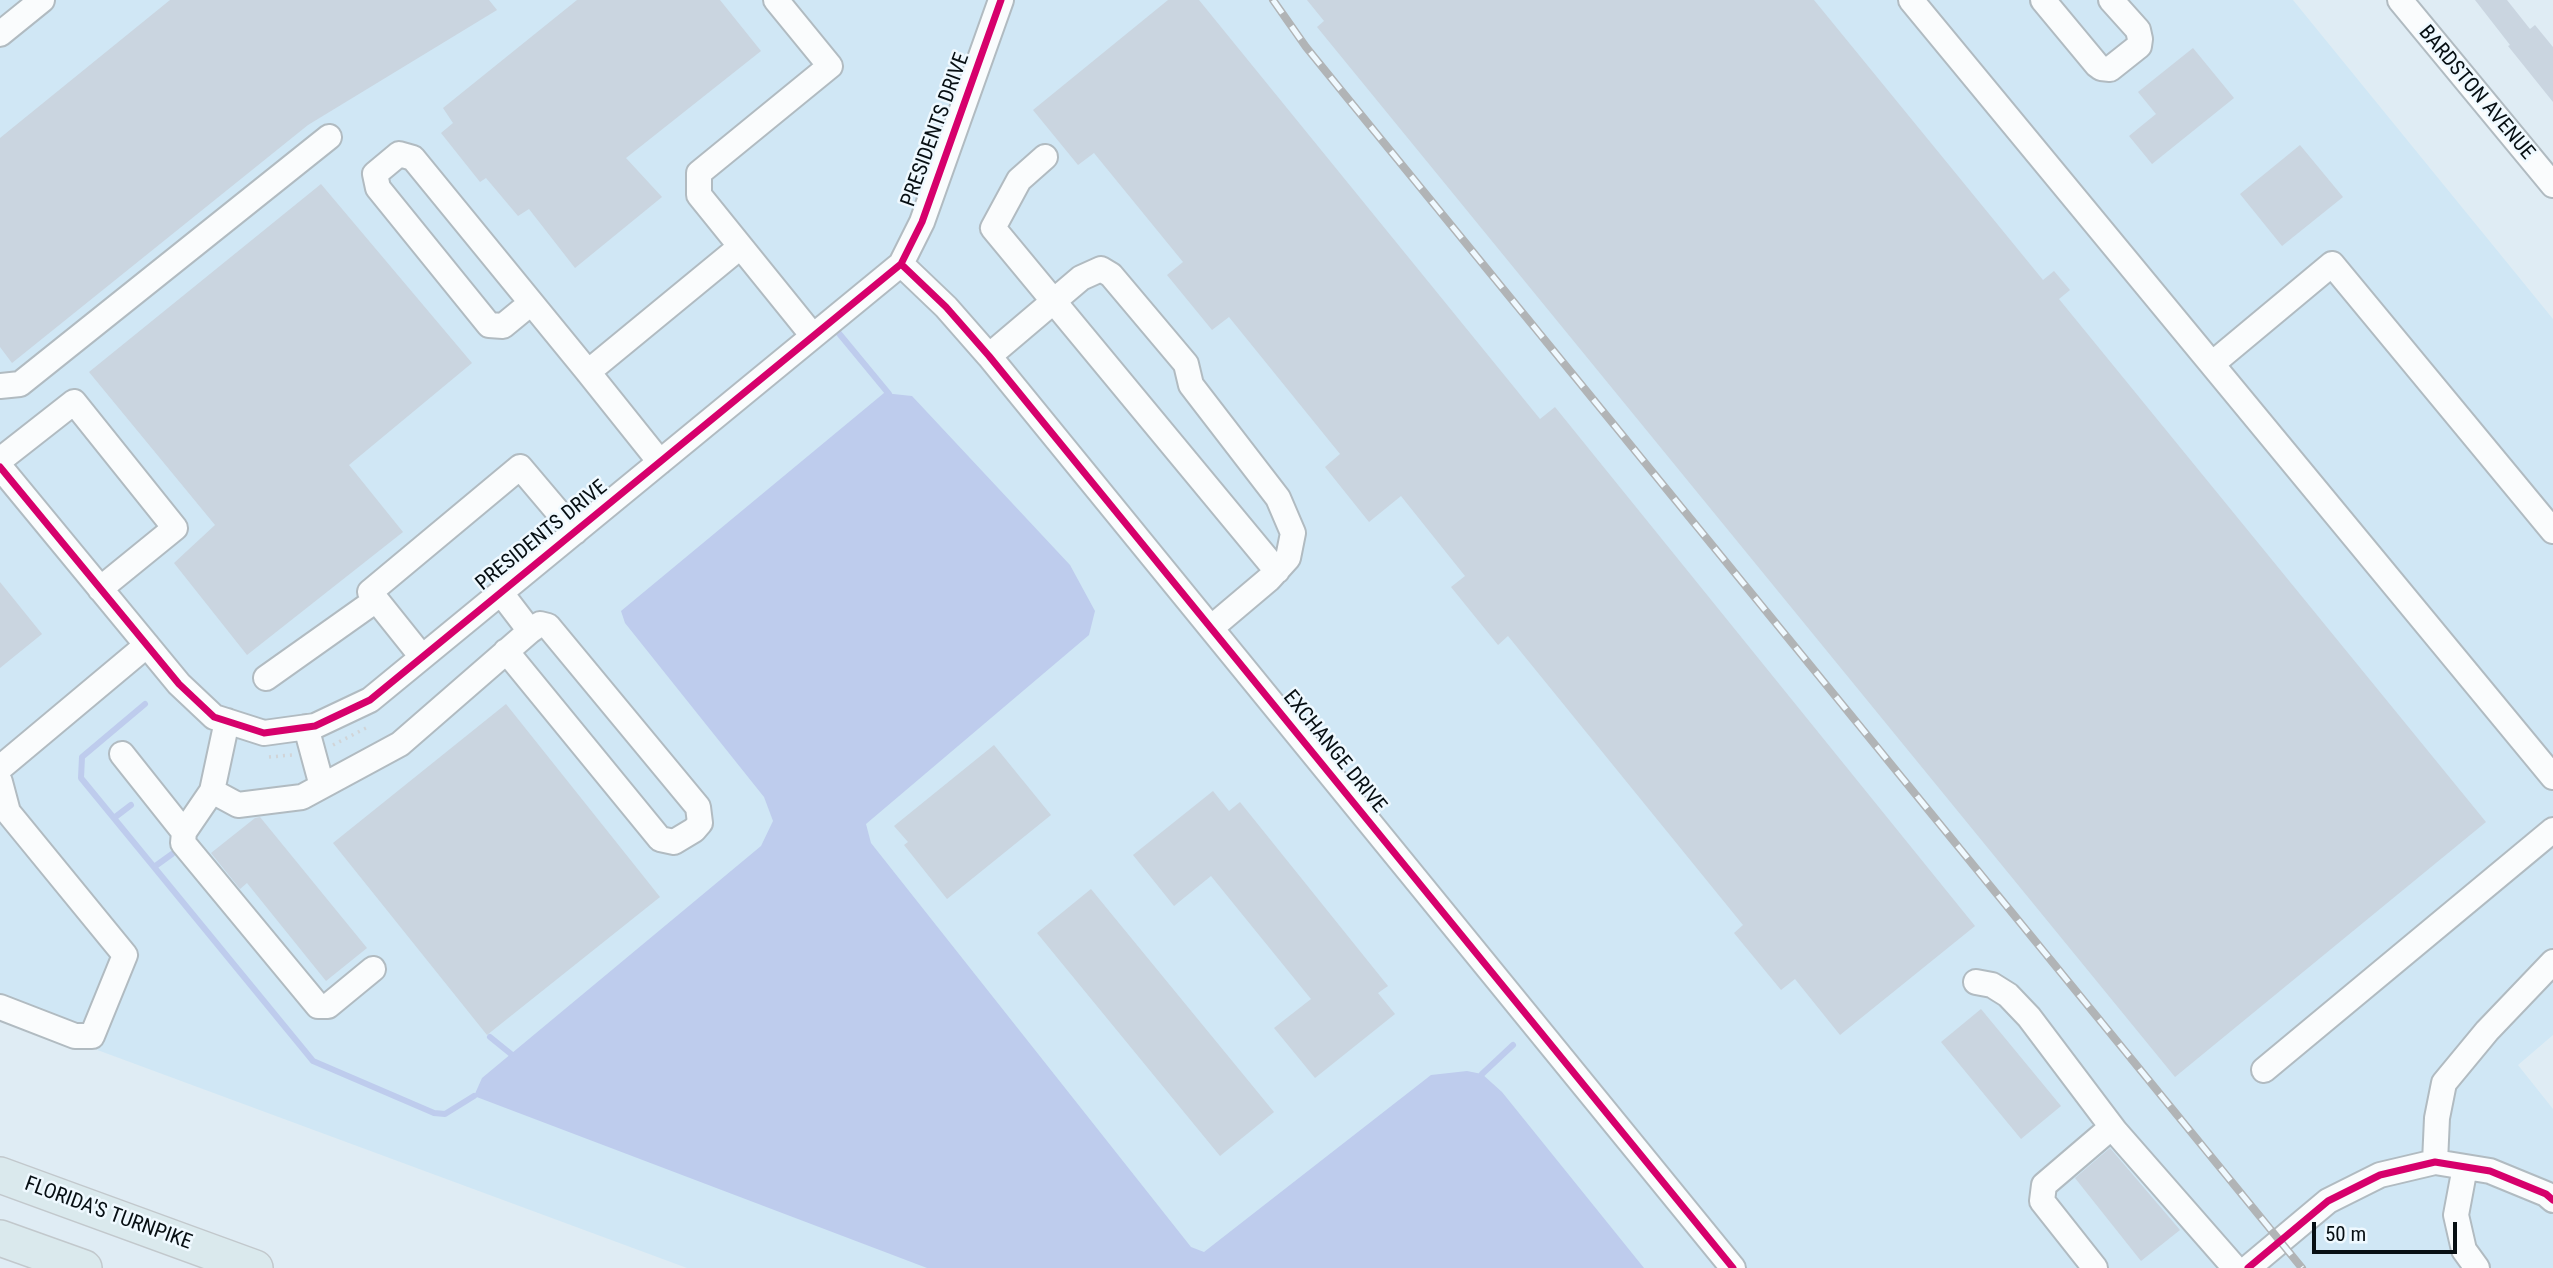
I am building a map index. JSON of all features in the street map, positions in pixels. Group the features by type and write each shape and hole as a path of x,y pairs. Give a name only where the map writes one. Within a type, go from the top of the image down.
{"highway":[{"name":"FLORIDA'S TURNPIKE","path":"0,1175 255,1268"},
{"path":"0,1238 83,1268"}],"street":[{"path":"0,34 42,0"},
{"path":"776,0 830,66 699,173 699,195 813,336"},
{"name":"PRESIDENTS DRIVE","path":"0,467 179,684 214,718 264,733 315,726 370,700 901,264 922,222 1001,0"},
{"path":"1911,0 2553,777"},
{"path":"2043,0 2097,65 2110,69 2139,46 2140,39 2138,30 2111,0"},
{"name":"BARDSTON AVENUE","path":"2400,0 2553,185"},
{"path":"0,386 20,384 329,137"},
{"path":"531,303 503,326 489,325 378,188 375,174 399,154 413,158 588,372 660,462"},
{"path":"1045,157 1019,180 993,228 1277,571"},
{"path":"588,372 740,247"},
{"name":"EXCHANGE DRIVE","path":"901,264 946,307 989,356 1733,1268"},
{"path":"2211,364 2332,264 2553,531"},
{"path":"989,356 1081,278 1101,269 1111,275 1186,364 1191,385 1278,498 1293,533 1289,558 1211,628"},
{"path":"0,460 74,401 175,528 100,589"},
{"path":"422,657 370,592 520,467 575,532"},
{"path":"501,593 530,631"},
{"path":"266,678 376,600"},
{"path":"212,790 238,805 302,797 400,744 530,631 540,624 548,626 698,807 700,823 694,830 674,842 660,839 506,652"},
{"path":"0,768 147,645"},
{"path":"227,721 212,790 184,832 183,843 318,1006 328,1006 373,969"},
{"path":"306,727 322,786"},
{"path":"122,754 184,832"},
{"path":"0,782 8,812 125,955 92,1036 75,1036 0,1007"},
{"path":"2264,1070 2553,831"},
{"path":"2435,1162 2437,1118 2444,1083 2487,1031 2553,962"},
{"path":"1976,982 1993,985 2008,995 2029,1017 2115,1131 2235,1268"},
{"path":"2095,1268 2042,1202 2044,1185 2106,1132 2115,1131"},
{"path":"2248,1268 2328,1201 2380,1175 2435,1162 2490,1171 2546,1194 2553,1200"},
{"path":"2465,1167 2456,1215 2471,1259"}],"shaded area":[{"path":"0,0 2293,0 2553,319 2553,1035 2518,1065 2553,1109 2553,1268 687,1268 0,1014"}],"water":[{"path":"884,393 912,396 1070,565 1095,611 1089,635 866,824 871,843 1191,1247 1204,1252 1431,1075 1467,1071 1482,1074 1502,1092 1644,1268 927,1268 474,1096 482,1078 761,846 773,821 764,797 625,623 621,611"}],"building":[{"path":"170,0 489,0 497,10 308,125 12,363 0,347 0,138"},
{"path":"577,0 720,0 761,51 626,158 662,197 575,268 529,209 518,216 486,178 480,182 441,133 453,123 443,108"},
{"path":"1168,0 1199,0 1540,419 1555,407 1975,926 1840,1035 1795,979 1781,990 1734,933 1743,925 1508,636 1498,645 1451,587 1465,576 1401,496 1369,522 1325,467 1340,454 1229,317 1212,330 1167,275 1183,262 1094,153 1078,165 1033,110"},
{"path":"1307,0 1814,0 2043,280 2054,271 2070,290 2059,299 2486,822 2175,1077 1317,27 1324,21"},
{"path":"2475,0 2507,0 2530,29 2535,25 2553,47 2553,102 2508,46 2510,45"},
{"path":"2193,48 2234,98 2152,164 2129,136 2156,114 2138,92"},
{"path":"2300,145 2343,197 2282,246 2240,194"},
{"path":"321,184 472,363 349,465 403,532 247,655 174,563 215,525 89,372"},
{"path":"0,582 42,634 0,668"},
{"path":"506,704 660,897 487,1035 333,843"},
{"path":"994,745 1051,815 947,899 904,845 908,842 894,826"},
{"path":"1213,791 1229,811 1240,802 1388,986 1378,993 1395,1014 1315,1078 1274,1028 1311,999 1211,876 1174,906 1133,855"},
{"path":"260,817 367,948 326,981 247,883 240,889 211,853 255,818"},
{"path":"1091,889 1274,1112 1220,1156 1037,933"},
{"path":"1981,1009 2061,1106 2021,1139 1941,1042"},
{"path":"2110,1148 2180,1230 2141,1261 2075,1178"}],"waterway":[{"path":"837,331 889,394"},
{"path":"145,704 82,757 81,778 313,1061 434,1113 445,1114 474,1096"},
{"path":"114,818 131,805"},
{"path":"154,867 172,854"},
{"path":"490,1037 511,1054"},
{"path":"1482,1074 1513,1045"}],"railway":[{"path":"1273,0 1306,47 1349,100 2302,1268"}],"cycle path":[{"path":"0,467 179,684 214,717 264,733 315,726 370,700 901,264 922,222 1001,0"},
{"path":"901,264 946,307 989,356 1733,1268"},
{"path":"2248,1268 2328,1201 2380,1175 2435,1162 2490,1171 2546,1194 2553,1200"}]}
